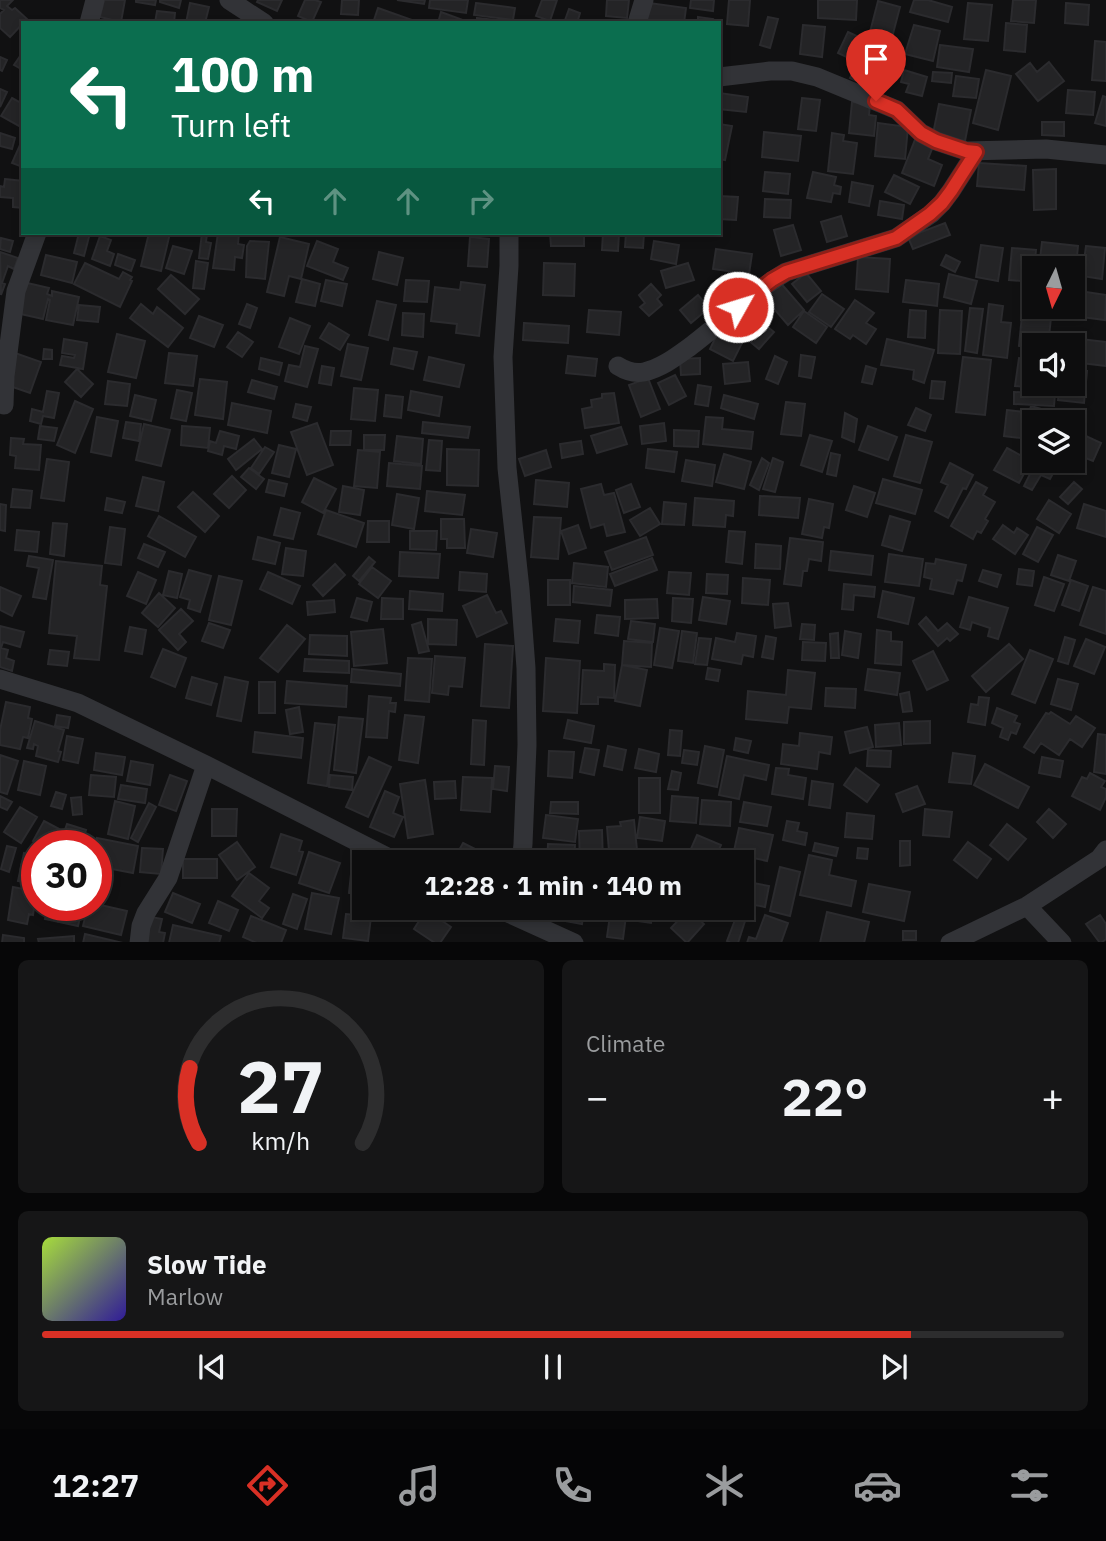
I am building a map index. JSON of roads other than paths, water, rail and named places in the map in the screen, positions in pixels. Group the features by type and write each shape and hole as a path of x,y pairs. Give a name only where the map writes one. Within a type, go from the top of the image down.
{"street":[{"path":"89,21 94,0"},
{"path":"229,0 261,21"},
{"path":"637,21 644,0"},
{"path":"721,77 792,71 817,78 897,110 921,133 958,149 976,152 1046,149 1106,155"},
{"path":"618,366 637,373 662,366 786,272 896,238 942,203 976,152"},
{"path":"4,405 6,364 16,291 36,235"},
{"path":"509,235 503,358 506,468 526,668 527,732 522,850"},
{"path":"0,679 78,703 373,850"},
{"path":"139,942 146,914 168,878 206,765"},
{"path":"952,942 1027,906 1099,859 1106,850"},
{"path":"1027,906 1061,942"},
{"path":"527,920 572,942"}]}
